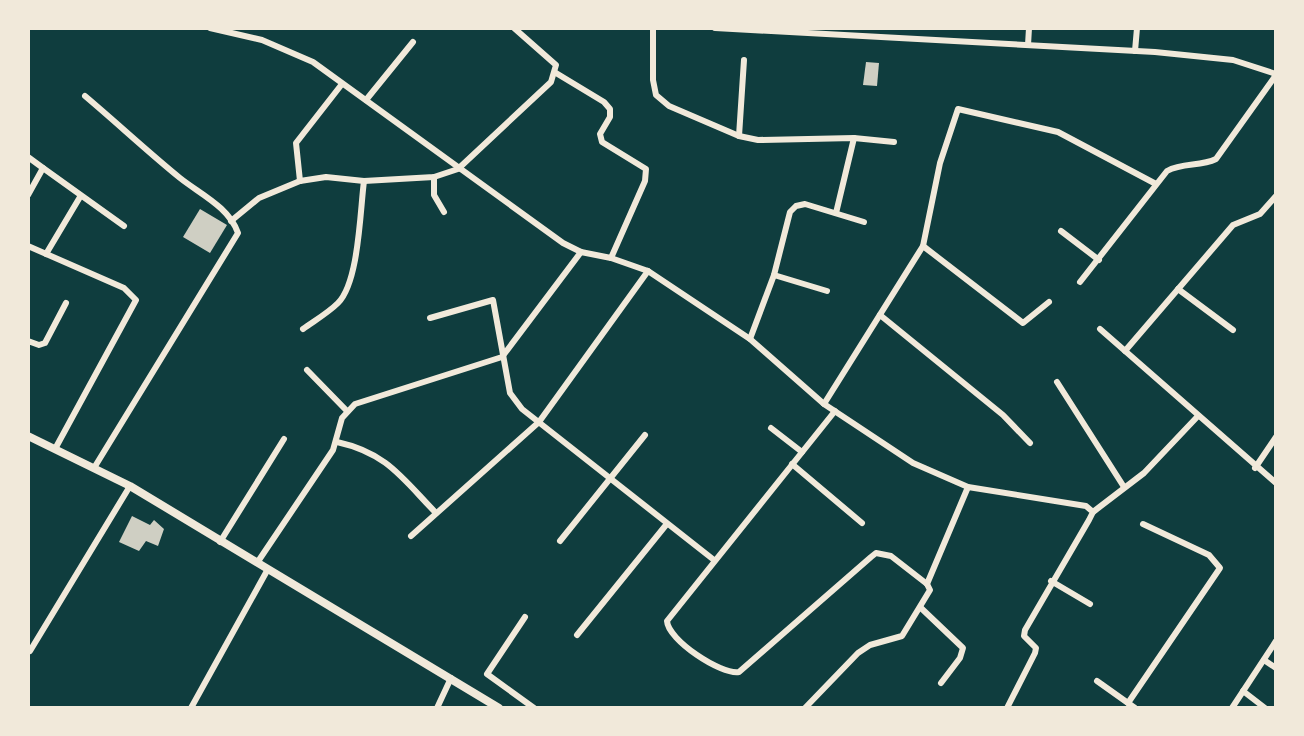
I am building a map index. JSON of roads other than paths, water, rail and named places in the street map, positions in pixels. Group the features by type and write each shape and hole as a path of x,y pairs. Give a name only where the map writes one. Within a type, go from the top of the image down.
{"street":[{"path":"210,28 262,40 300,56 423,138 458,169 563,243 581,252 611,258 648,271 750,339 824,404 913,463 968,487 1086,506 1093,512"},
{"path":"653,28 653,80 656,95 669,106 739,136 758,140 854,138 894,142"},
{"path":"715,28 848,32 1135,51 1233,60 1276,74 1216,159 1206,164 1175,166 1167,170 1080,282"},
{"path":"1028,45 1029,28"},
{"path":"1135,51 1137,28"},
{"path":"231,221 259,198 300,181 326,177 365,181 435,177 458,169 551,82 556,74 556,65 551,58 517,29"},
{"path":"366,100 413,43"},
{"path":"739,136 744,60"},
{"path":"556,74 604,102 610,109 610,117 600,134 602,142 646,169 645,181 611,258"},
{"path":"300,181 296,143 342,83"},
{"path":"85,96 180,178 211,199 238,233 94,468"},
{"path":"824,404 923,246 940,163 958,109 1058,132 1156,184"},
{"path":"836,213 854,138"},
{"path":"28,157 80,198 124,226"},
{"path":"28,195 43,169"},
{"path":"435,177 434,195 444,212"},
{"path":"303,329 339,302 346,292 352,276 365,181"},
{"path":"1125,351 1233,225 1260,214 1276,196"},
{"path":"46,254 80,198"},
{"path":"750,339 774,275 790,212 796,206 805,204 864,222"},
{"path":"1061,231 1099,260"},
{"path":"28,246 124,288 136,300 55,449"},
{"path":"923,246 1023,323 1049,302"},
{"path":"257,563 337,442 346,410 355,404 502,358 581,252"},
{"path":"411,536 539,422 648,271"},
{"path":"774,275 827,291"},
{"path":"1178,289 1233,330"},
{"path":"430,318 493,300 502,358 515,401 609,481 714,560"},
{"path":"28,341 39,345 45,343 66,303"},
{"path":"880,315 1003,415 1030,443"},
{"path":"1100,329 1255,468 1276,483"},
{"path":"307,370 346,410"},
{"path":"1057,382 1124,487"},
{"path":"805,708 858,653 870,645 902,636 921,608 930,590 927,584 891,556 876,553 749,667 731,674 720,670 668,629 671,613 835,411"},
{"path":"1007,708 1035,653 1036,648 1024,636 1025,630 1093,512 1144,473 1198,416"},
{"path":"771,428 802,452"},
{"path":"560,541 645,435"},
{"path":"28,436 130,486 499,708"},
{"path":"1255,468 1276,437"},
{"path":"220,542 284,439"},
{"path":"337,442 362,447 385,461 436,513"},
{"path":"792,464 862,523"},
{"path":"29,652 130,486"},
{"path":"927,584 968,487"},
{"path":"1097,681 1131,706 1220,568 1209,555 1143,524"},
{"path":"577,635 666,525"},
{"path":"191,708 268,569"},
{"path":"1051,581 1090,604"},
{"path":"921,608 963,648 960,658 942,683"},
{"path":"525,617 487,674 534,708"},
{"path":"1232,708 1276,642"},
{"path":"1264,660 1276,668"},
{"path":"437,708 452,678"},
{"path":"1243,691 1265,708"}]}
